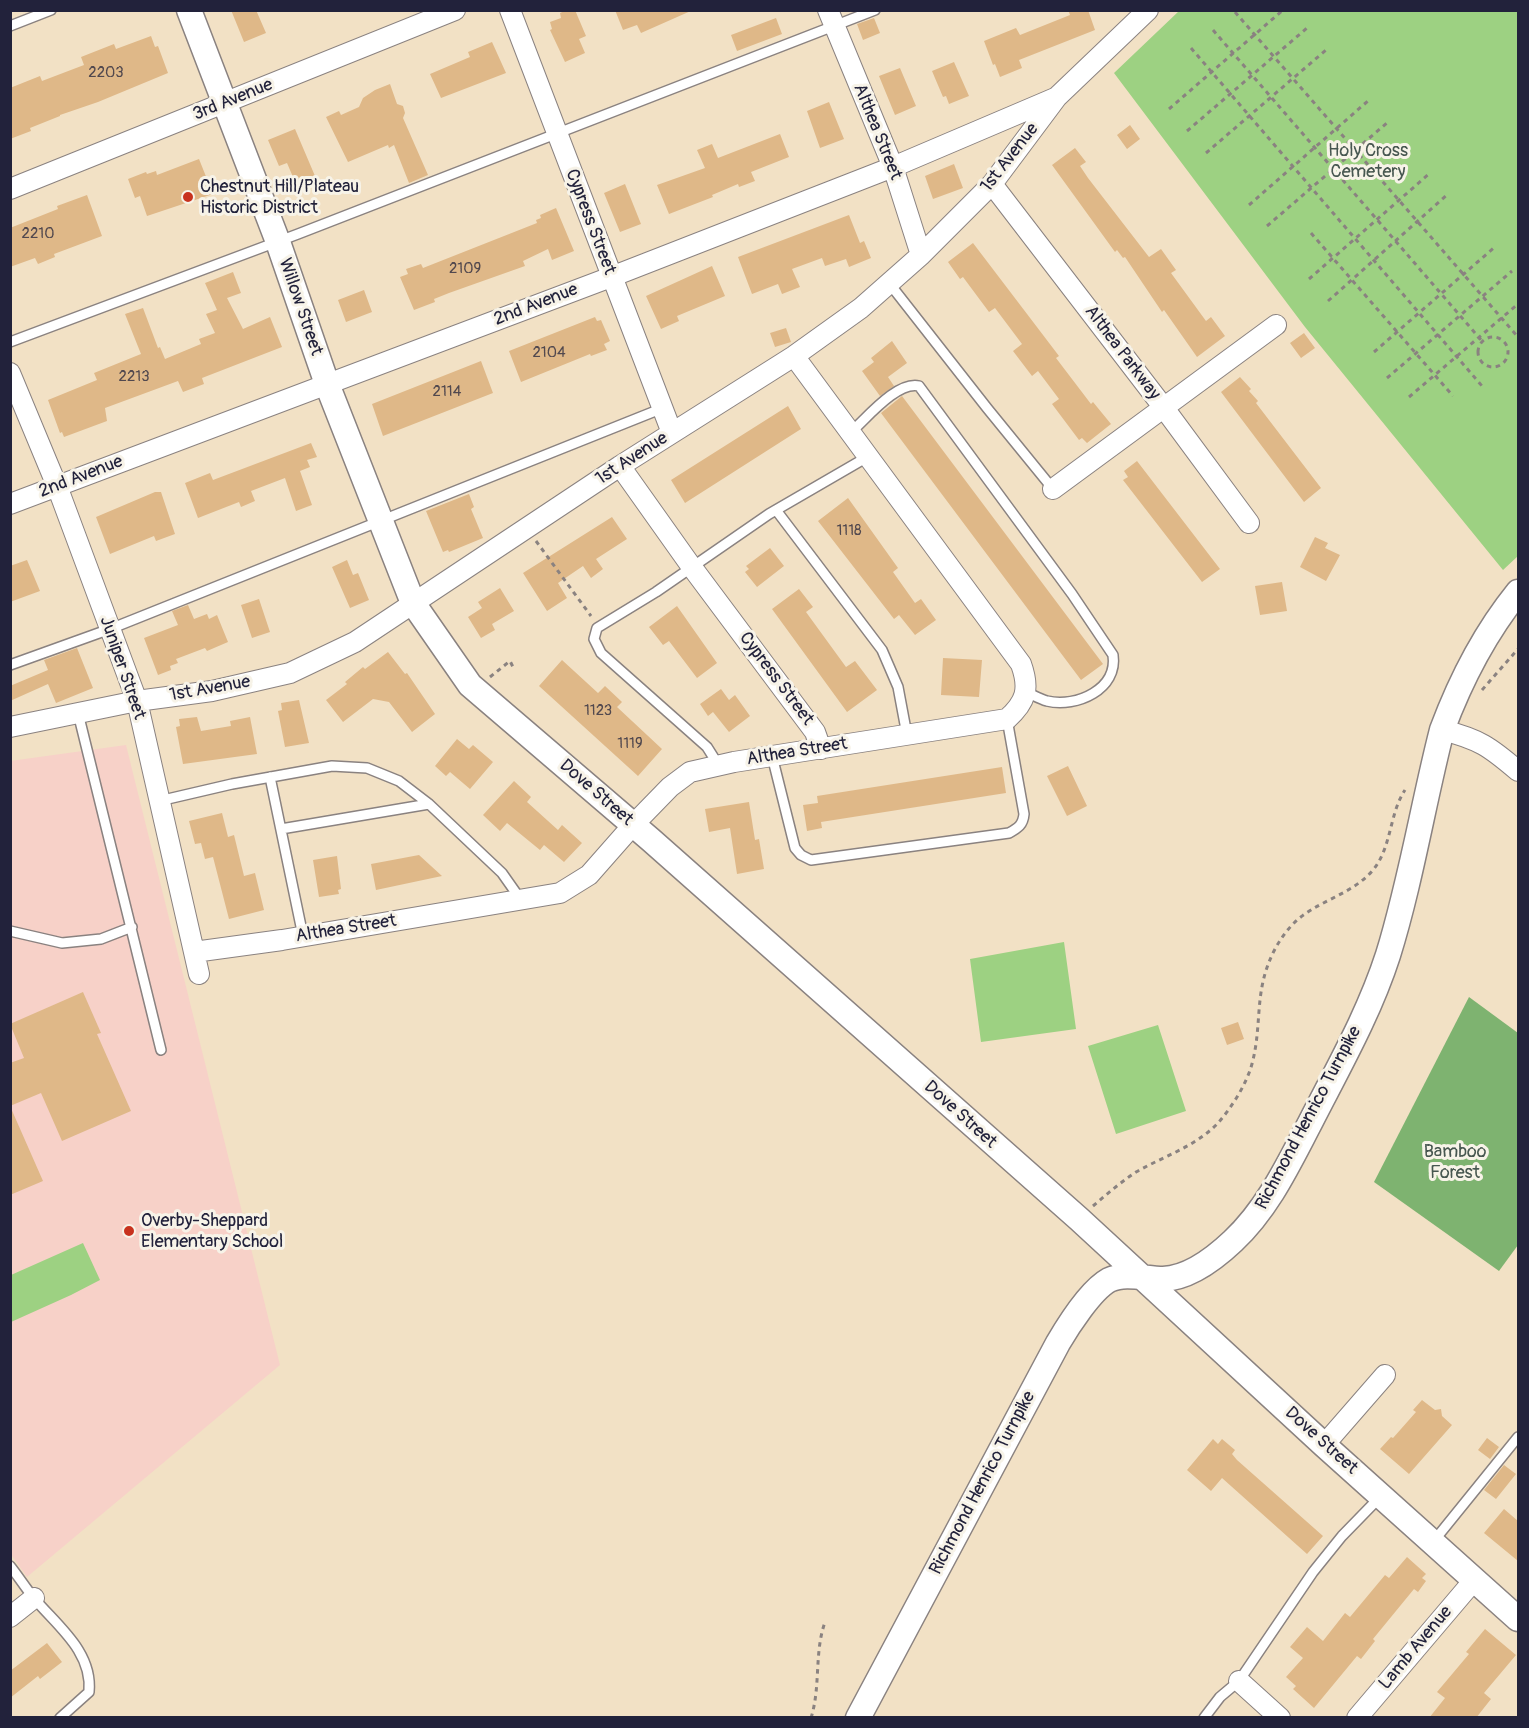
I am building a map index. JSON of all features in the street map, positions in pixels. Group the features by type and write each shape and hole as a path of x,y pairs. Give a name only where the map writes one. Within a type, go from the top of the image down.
{"street":[{"name":"Willow Street","path":"189,10 278,242 327,384 413,603"},
{"name":"3rd Avenue","path":"10,189 455,10"},
{"name":"Cypress Street","path":"510,10 672,433"},
{"name":"1st Avenue","path":"10,728 137,701 212,691 290,673 355,642 620,466 794,356 861,308 921,255 992,184 1057,97 1145,11"},
{"name":"Althea Street","path":"831,18 893,167 921,255"},
{"name":"2nd Avenue","path":"10,504 611,277 893,167 1057,97"},
{"name":"Althea Parkway","path":"992,184 1249,523"},
{"path":"1053,489 1276,325"},
{"path":"794,356 1021,664 1025,676 1026,692 1020,707 1007,719"},
{"name":"Juniper Street","path":"10,373 57,486 137,701 199,974"},
{"name":"Cypress Street","path":"620,466 691,566 815,732 821,749"},
{"name":"Richmond Henrico Turnpike","path":"858,1718 1065,1331 1086,1302 1108,1281 1126,1276 1165,1279 1192,1271 1233,1241 1255,1218 1281,1176 1350,1045 1381,976 1395,930 1429,781 1443,730 1461,683 1478,649 1518,592"},
{"name":"Dove Street","path":"413,603 475,689 633,825 1144,1277 1518,1619"},
{"name":"Althea Street","path":"194,952 303,936 560,892 589,875 670,787 690,772 772,756 1007,719"},
{"path":"1443,730 1470,738 1491,748 1518,771"},
{"path":"1324,1444 1385,1375"},
{"name":"Lamb Avenue","path":"1357,1718 1475,1579"},
{"path":"10,1617 34,1598"},
{"path":"1239,1681 1280,1718"}],"lane":[{"path":"10,26 51,10"},
{"path":"10,342 278,242 556,133 831,18 874,10"},
{"path":"889,283 1053,489"},
{"path":"851,432 900,390 911,385 919,387 1072,594 1113,655 1114,665 1110,678 1100,690 1085,698 1069,702 1048,701 1026,692"},
{"path":"10,665 110,629 663,408"},
{"path":"719,766 707,747 601,653 594,639 597,628 776,510 869,456"},
{"path":"776,510 882,650 898,687 907,735"},
{"path":"78,714 161,1050"},
{"path":"772,756 795,848 801,855 811,860 1008,833 1017,829 1023,822 1024,814 1007,719"},
{"path":"158,801 232,784 332,766 367,768 399,781 429,804 502,873 521,900"},
{"path":"270,777 303,936"},
{"path":"281,829 429,804"},
{"path":"10,931 62,943 101,939 132,927"},
{"path":"1433,1542 1518,1437"},
{"path":"1204,1718 1220,1697 1239,1681 1313,1572 1342,1536 1381,1495"},
{"path":"10,1566 78,1649 86,1664 90,1679 89,1692 60,1718"}],"path":[{"path":"1169,110 1283,10"},
{"path":"1235,12 1518,338"},
{"path":"1187,131 1307,28"},
{"path":"1213,30 1481,339"},
{"path":"1191,48 1482,386"},
{"path":"1206,153 1326,50"},
{"path":"1249,205 1369,100"},
{"path":"1267,226 1388,122"},
{"path":"1310,279 1430,173"},
{"path":"1328,301 1448,194"},
{"path":"1311,233 1453,396"},
{"path":"1374,352 1496,246"},
{"path":"1387,378 1512,271"},
{"path":"1409,397 1481,339 1518,304"},
{"path":"1493,336 1503,341 1508,351 1504,362 1493,366 1482,362 1478,352 1481,339 1493,336"},
{"path":"526,528 600,627"},
{"path":"1479,694 1518,649"},
{"path":"475,689 510,661 513,667"},
{"path":"1078,1219 1126,1179 1186,1147 1210,1130 1224,1115 1240,1091 1252,1065 1261,985 1267,966 1281,940 1300,918 1358,882 1373,869 1389,837 1403,793 1411,786 1429,781"},
{"path":"811,1718 816,1700 820,1641 825,1622"}],"shaded area":[{"name":"Overby-Sheppard Elementary School","path":"126,745 280,1365 27,1577 10,1553 10,761"}],"green space":[{"name":"Holy Cross Cemetery","path":"1179,11 1518,11 1518,556 1503,570 1305,327 1114,73"},
{"path":"1064,942 1076,1029 981,1042 970,959"},
{"name":"Bamboo Forest","path":"1469,997 1518,1033 1518,1245 1499,1271 1374,1182"},
{"path":"1158,1025 1186,1111 1116,1134 1088,1046"},
{"path":"83,1243 100,1280 11,1322 11,1275"}],"building":[{"path":"231,10 256,10 266,33 244,42"},
{"path":"575,10 586,36 579,39 585,53 565,62 550,30 552,29 550,22 561,18 560,13"},
{"path":"615,10 693,10 641,33 637,25 623,30"},
{"path":"1068,10 1088,10 1095,30 1019,60 1022,68 1000,77 984,41 1016,28 1020,35 1070,15"},
{"path":"776,18 782,34 737,51 731,35"},
{"path":"874,18 880,33 863,40 857,24"},
{"path":"151,36 155,47 158,46 168,73 60,115 30,128 31,131 10,139 10,88 40,76 42,81 84,65 81,57 114,44 116,49"},
{"path":"492,42 506,73 441,98 430,74 470,57 468,52"},
{"path":"954,62 969,96 949,104 946,96 943,97 932,71"},
{"path":"900,68 916,106 895,115 879,76"},
{"path":"390,84 397,104 403,106 405,113 403,118 428,175 409,183 394,145 389,148 388,145 348,162 326,117 339,111 341,115 359,107 363,98"},
{"path":"829,102 844,139 820,148 807,111"},
{"path":"1130,125 1140,139 1127,149 1117,135"},
{"path":"295,129 315,176 296,184 287,163 279,166 268,140"},
{"path":"780,134 789,157 751,172 755,181 739,187 738,184 712,195 713,197 669,214 657,185 705,168 697,150 712,144 718,158"},
{"path":"1075,148 1086,162 1080,166 1088,178 1149,257 1161,249 1176,270 1171,273 1206,321 1211,317 1225,336 1197,357 1164,310 1162,312 1125,257 1123,258 1117,250 1115,252 1052,165"},
{"path":"199,159 213,194 147,216 140,196 135,198 128,179 146,172 147,174 156,171 157,175"},
{"path":"954,164 963,188 933,199 925,176"},
{"path":"625,184 641,224 620,232 604,193"},
{"path":"87,195 102,236 54,254 55,257 38,264 35,258 10,267 10,228"},
{"path":"556,208 574,251 552,260 548,249 523,261 525,266 449,293 434,299 435,302 414,310 400,277 408,274 406,269 421,264 423,268 537,223 536,220 541,218 540,215"},
{"path":"849,215 860,243 864,241 871,258 849,267 846,259 825,266 822,258 792,269 800,287 782,294 778,284 752,294 738,257"},
{"path":"973,243 1059,356 1056,358 1091,404 1093,402 1111,424 1087,443 1082,438 1079,440 1052,404 1059,399 1038,371 1032,376 1013,351 1022,344 995,308 989,312 963,277 960,279 948,262"},
{"path":"712,266 725,296 677,316 679,321 661,329 646,296"},
{"path":"233,272 241,293 227,298 243,329 270,317 282,347 202,378 204,384 183,392 178,381 105,408 107,421 64,437 62,432 60,433 48,400 97,380 94,373 141,354 125,314 143,308 158,348 160,347 165,359 201,344 199,339 215,333 206,314 217,310 205,283"},
{"path":"364,290 372,312 346,322 338,300"},
{"path":"595,317 597,321 601,320 610,341 604,344 607,350 591,356 590,354 521,382 509,351"},
{"path":"786,328 791,342 775,347 770,333"},
{"path":"1304,333 1315,348 1301,358 1290,343"},
{"path":"892,341 907,363 888,377 894,386 880,396 862,371 874,362 871,358"},
{"path":"481,361 493,393 383,436 372,404"},
{"path":"1240,377 1251,389 1249,391 1258,401 1256,403 1321,488 1304,502 1221,392"},
{"path":"902,396 1103,664 1081,680 881,413"},
{"path":"788,406 801,429 685,503 671,480"},
{"path":"311,443 317,457 307,460 310,467 300,471 312,505 296,511 285,478 251,491 255,501 241,507 239,502 198,518 185,483 210,473 213,480"},
{"path":"1137,461 1220,569 1202,582 1123,480 1128,477 1124,471"},
{"path":"155,492 161,492 175,534 156,541 154,536 110,554 96,517"},
{"path":"469,494 474,507 471,509 483,538 449,552 448,550 443,552 426,511"},
{"path":"848,498 898,568 893,572 915,603 921,599 936,620 915,635 899,615 894,619 818,521"},
{"path":"612,517 627,539 596,559 603,569 591,578 583,566 558,583 567,598 547,611 523,573"},
{"path":"1315,537 1328,543 1325,548 1340,555 1326,581 1300,567"},
{"path":"770,548 784,566 757,587 745,572 749,569 746,566"},
{"path":"27,560 40,591 10,602 10,566"},
{"path":"347,560 353,575 358,573 369,600 350,608 332,567"},
{"path":"1282,582 1287,611 1260,615 1255,586"},
{"path":"500,588 514,611 492,624 495,630 481,638 468,617 482,608 478,602"},
{"path":"799,589 813,607 806,612 846,667 855,661 877,690 847,712 772,609"},
{"path":"259,599 270,632 252,638 241,605"},
{"path":"188,605 194,619 207,614 209,619 217,615 228,642 207,651 205,648 176,659 178,663 170,666 171,670 158,675 144,638 178,625 172,611"},
{"path":"677,606 717,663 697,678 669,641 663,645 649,627"},
{"path":"77,648 93,688 56,703 48,684 10,701 10,686 48,670 44,660"},
{"path":"388,652 405,674 407,673 435,714 412,732 389,702 373,699 343,722 326,700 347,684 345,682 363,667 365,669"},
{"path":"943,658 982,660 979,697 941,695"},
{"path":"562,660 598,693 605,686 622,702 617,707 662,749 638,776 539,686"},
{"path":"721,689 729,700 735,695 750,716 729,732 713,712 708,716 700,704"},
{"path":"299,700 309,743 285,747 278,711 282,710 281,703"},
{"path":"197,717 201,731 231,726 230,721 250,717 257,754 183,764 176,727 180,726 179,719"},
{"path":"457,739 469,749 473,745 493,762 470,789 450,772 446,776 435,766"},
{"path":"1068,766 1087,806 1067,816 1047,776"},
{"path":"1002,767 1006,793 821,822 822,828 807,831 803,805 818,803 817,796"},
{"path":"514,781 531,797 527,802 558,830 562,825 582,843 564,862 544,845 540,850 507,823 500,831 483,815"},
{"path":"749,802 755,840 759,839 764,869 737,874 730,828 709,832 705,809"},
{"path":"222,813 228,837 234,835 244,876 255,873 264,910 229,919 213,857 205,859 201,843 195,844 189,821"},
{"path":"419,855 442,876 376,890 371,864"},
{"path":"337,856 341,889 338,890 339,894 319,897 313,860"},
{"path":"83,992 101,1033 97,1034 131,1111 62,1141 41,1093 10,1106 10,1063 24,1058 10,1024"},
{"path":"1238,1022 1244,1039 1227,1045 1221,1028"},
{"path":"10,1106 43,1181 10,1195"},
{"path":"1422,1400 1435,1410 1441,1409 1442,1416 1452,1425 1409,1474 1380,1449 1416,1412 1413,1410"},
{"path":"1487,1438 1499,1447 1490,1459 1478,1450"},
{"path":"1213,1439 1218,1444 1222,1439 1235,1450 1232,1454 1237,1460 1323,1536 1307,1554 1222,1478 1211,1491 1187,1470"},
{"path":"1504,1465 1516,1474 1496,1499 1484,1490"},
{"path":"1504,1509 1518,1521 1518,1561 1484,1533"},
{"path":"1407,1557 1426,1574 1422,1578 1426,1581 1418,1592 1414,1589 1373,1639 1375,1641 1361,1659 1357,1656 1314,1708 1293,1689 1296,1686 1286,1677 1303,1658 1290,1647 1307,1627 1323,1641 1345,1613 1350,1617 1385,1575 1389,1578"},
{"path":"1485,1629 1516,1655 1484,1693 1491,1699 1476,1718 1429,1718 1445,1698 1437,1692 1469,1654 1466,1652"},
{"path":"47,1643 62,1662 40,1679 38,1676 10,1698 10,1671"}],"place":[{"name":"Chestnut Hill/Plateau Historic District","path":"188,197"},
{"name":"Overby-Sheppard Elementary School","path":"129,1231"}]}
